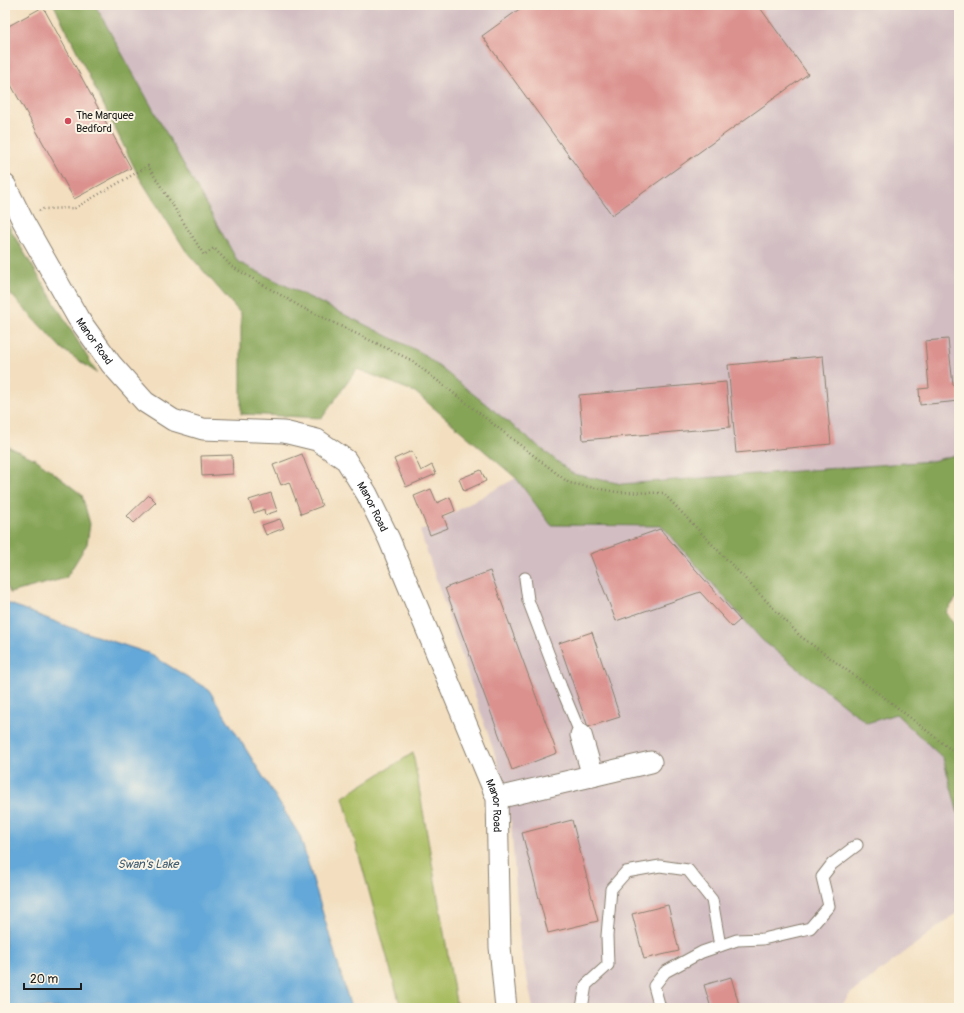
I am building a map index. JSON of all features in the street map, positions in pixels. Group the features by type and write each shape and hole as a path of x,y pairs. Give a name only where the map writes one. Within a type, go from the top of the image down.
{"street":[{"name":"Manor Road","path":"5,185 23,221 78,318 111,364 145,402 173,420 203,429 284,432 317,440 346,460 368,494 389,539 497,798 500,947 506,1008"},
{"path":"581,735 593,776"},
{"path":"497,798 651,762"}],"lane":[{"path":"525,578 528,600 581,735"},
{"path":"660,1008 654,986 665,972 702,952 737,940 763,939 810,928 829,906 822,877 832,864 857,845"},
{"path":"582,1008 586,985 608,965 607,936 611,889 626,872 660,866 688,870 712,900 720,946"}],"path":[{"path":"43,209 75,208 148,166 204,255 214,248 231,266 301,307 411,360 569,483 616,492 663,493 800,636 959,756"}],"shaded area":[{"path":"95,5 959,5 959,454 932,461 622,484 573,474 422,353 238,262"},
{"path":"516,478 551,525 662,526 762,640 867,723 896,714 943,758 959,817 959,911 850,994 840,1008 533,1008 520,944 511,823 496,758 420,531"}],"green space":[{"path":"54,5 95,5 238,262 422,353 573,474 622,484 932,461 959,454 959,595 946,612 959,632 959,817 943,758 896,714 867,723 762,640 662,526 551,525 516,478 415,392 357,369 322,418 241,414 241,314 186,251 139,177"},
{"path":"5,218 13,234 97,373 62,349 5,288"},
{"path":"5,445 37,460 82,495 90,524 87,544 66,578 10,593 5,582"},
{"path":"413,753 457,1008 401,1008 343,797"}],"water":[{"name":"Swan's Lake","path":"5,602 69,627 148,653 209,690 300,836 351,1008 5,1008"}],"building":[{"path":"525,5 758,5 808,74 612,215 482,36"},
{"name":"The Marquee Bedford","path":"43,7 131,168 74,199 5,74 5,28"},
{"path":"948,339 953,385 959,385 959,401 920,405 919,389 929,388 925,341"},
{"path":"823,356 831,444 736,453 728,365"},
{"path":"726,382 730,427 583,440 579,395"},
{"path":"412,451 421,471 432,465 436,474 406,487 394,459"},
{"path":"302,454 322,506 301,514 289,482 281,485 273,465"},
{"path":"232,455 233,474 202,476 201,456"},
{"path":"481,470 486,481 464,491 459,479"},
{"path":"431,489 437,503 450,497 455,511 443,516 448,528 430,535 414,496"},
{"path":"271,493 277,511 265,515 264,509 254,513 249,500"},
{"path":"149,495 156,502 134,523 127,516"},
{"path":"280,519 284,528 266,535 262,525"},
{"path":"660,529 740,620 732,627 700,592 616,621 590,554"},
{"path":"490,571 557,753 512,770 445,588"},
{"path":"592,632 620,717 588,727 559,643"},
{"path":"572,820 598,921 548,933 522,833"},
{"path":"668,905 679,951 644,959 632,914"},
{"path":"731,977 740,1008 711,1008 704,985"}],"place":[{"name":"The Marquee Bedford","path":"68,121"}]}
